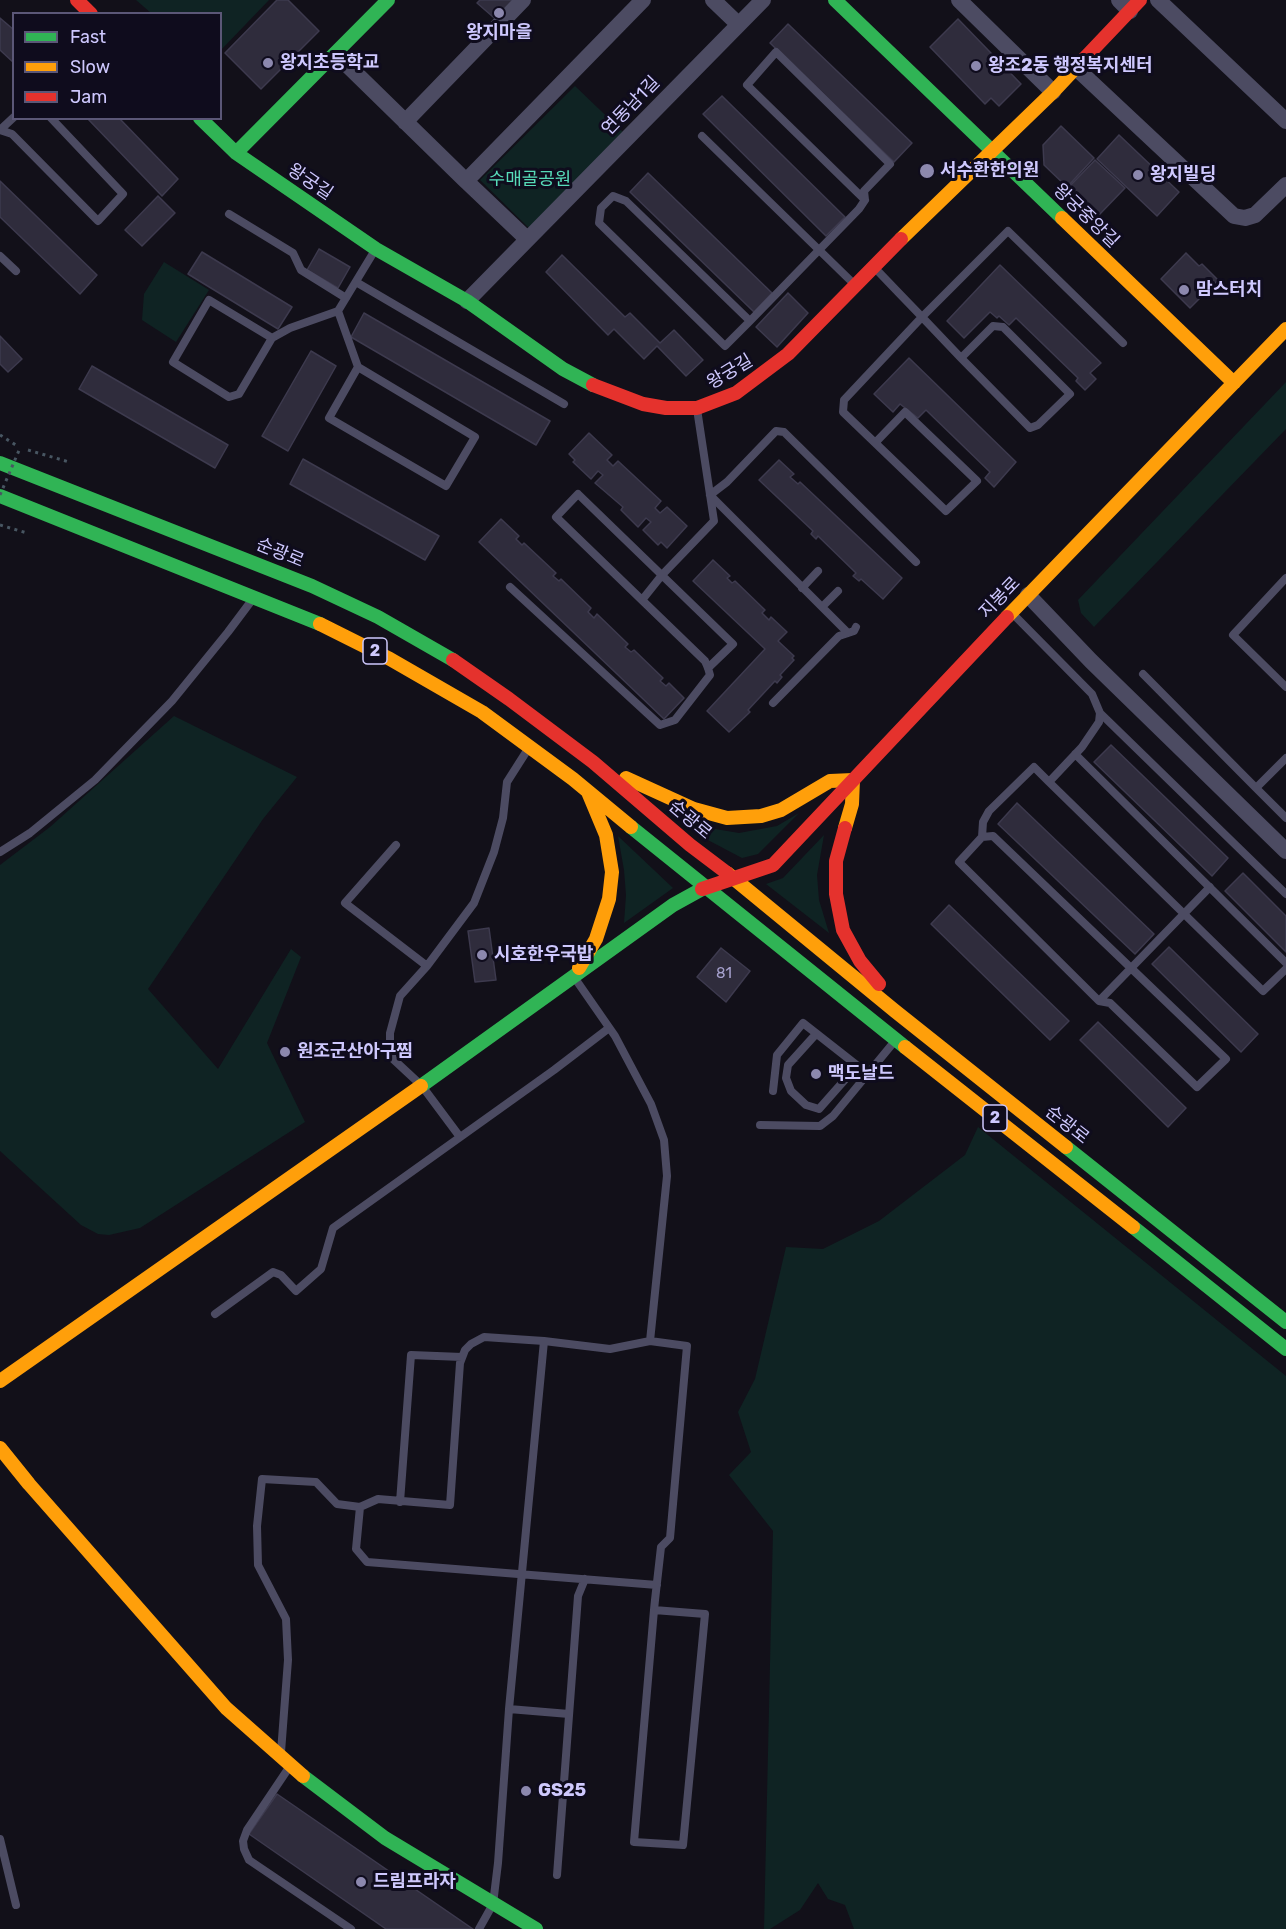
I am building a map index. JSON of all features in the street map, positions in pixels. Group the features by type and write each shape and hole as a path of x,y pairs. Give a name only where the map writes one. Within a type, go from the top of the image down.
{"main road":[{"path":"77,0 89,12"},
{"path":"236,153 388,0"},
{"name":"왕궁중앙길","path":"835,0 1234,383"},
{"name":"왕궁길","path":"202,120 236,153 376,249 467,301 563,369 622,398 653,407 697,408 724,399 753,382 788,354 825,310 855,285 1053,92 1130,4"},
{"name":"지봉로","path":"0,1381 422,1086 673,905 705,887 773,865 1028,595 1286,329"},
{"name":"순광로","path":"0,463 312,586 378,617 438,650 509,699 593,762 690,845 733,877 894,1011 1286,1322"},
{"name":"2","path":"0,495 315,622 390,658 482,712 588,792 1286,1349"},
{"path":"593,762 694,809 727,818 761,816 782,810 830,782 852,780 852,804 836,861 837,903 843,930 860,961 882,988 894,1011"},
{"path":"574,977 596,939 609,899 612,872 606,835 588,792"},
{"path":"0,1448 226,1708 285,1761 319,1790 385,1838 536,1929"}],"street":[{"path":"405,122 523,0"},
{"path":"466,181 643,0"},
{"path":"713,0 738,24"},
{"name":"연동남1길","path":"467,301 763,0"},
{"path":"959,0 1053,92"},
{"path":"1158,0 1286,121"},
{"path":"336,54 527,239"},
{"path":"1076,68 1234,216 1245,218 1256,215 1286,185"},
{"path":"1028,595 1090,661 1286,851"}],"lane":[{"path":"750,321 626,201 613,196 601,208 599,223 725,346 750,321 819,250 858,209 865,200 864,191 890,164 776,52 747,85 865,200"},
{"path":"12,119 0,130 12,134 98,220 123,194 53,120"},
{"path":"702,136 855,285"},
{"path":"229,214 293,253 301,270 346,298"},
{"path":"875,443 905,412 977,481 946,511 875,443 843,412 844,400 922,317 1008,231 1123,343"},
{"path":"272,338 209,300 173,362 230,396 238,394 272,338 290,328 338,311 376,249"},
{"path":"0,256 16,271"},
{"path":"873,266 1030,429 1038,425 1070,394 1003,327 993,326 962,358"},
{"path":"356,282 564,404"},
{"path":"338,311 358,367 475,437 446,486 329,418 358,367"},
{"path":"642,600 662,575 714,521 697,408"},
{"path":"710,495 727,482 776,431 784,432 916,562"},
{"path":"510,587 660,725 675,720 710,675 705,661 556,517 578,494 733,644 708,668"},
{"path":"710,495 822,608 852,630 840,636 772,704"},
{"path":"802,588 818,571"},
{"path":"1286,578 1233,635 1286,687"},
{"path":"822,608 838,591"},
{"path":"0,852 30,833 94,780 172,701 254,597"},
{"path":"1011,613 1092,694 1100,713 1286,894"},
{"path":"1143,674 1286,818"},
{"path":"1049,782 1075,754 1099,722 1100,713"},
{"path":"460,1137 422,1086 393,1059 390,1034 398,1000 427,966 474,903 494,852 503,818 507,782 530,747"},
{"path":"1075,754 1286,963"},
{"path":"1256,788 1286,758"},
{"path":"982,837 993,836 1226,1059 1197,1087 1110,1003 1099,1001 959,862 982,837 983,822 989,811 1034,767 1263,991 1286,969"},
{"path":"396,845 345,903 427,966"},
{"path":"1099,1001 1210,887"},
{"path":"574,977 609,1028 651,1104 664,1140 667,1176 650,1341"},
{"path":"773,1091 777,1055 803,1023 868,1074"},
{"path":"215,1314 273,1272 281,1275 296,1291 321,1269 333,1228 554,1071 609,1028"},
{"path":"816,1034 788,1065 786,1078 791,1091 806,1105 819,1109 857,1066"},
{"path":"759,1125 820,1126 833,1116 897,1040"},
{"path":"351,1929 249,1860 244,1850 243,1841 247,1830 285,1761 288,1660 286,1619 258,1565 257,1526 262,1479 316,1482 338,1504 360,1507 378,1499 450,1506 462,1357 471,1344 484,1337 610,1349 650,1341 687,1346 670,1538 661,1546 654,1610 634,1842 683,1845 705,1614 654,1610"},
{"path":"479,1929 493,1904 498,1863 509,1709 544,1341"},
{"path":"400,1502 411,1355 462,1357"},
{"path":"360,1507 356,1549 367,1562 657,1585"},
{"path":"557,1875 578,1596 585,1580"},
{"path":"509,1709 569,1714"},
{"path":"0,1842 16,1905"}],"path":[{"path":"0,435 20,448 69,462"},
{"path":"0,495 20,448"},
{"path":"0,525 27,533"}],"green space":[{"path":"136,0 269,0 222,49 222,12 150,12"},
{"name":"수매골공원","path":"575,86 624,133 531,230 480,180"},
{"path":"164,262 209,290 176,342 142,320 144,294"},
{"path":"1286,382 1286,429 1094,627 1081,613 1078,600"},
{"path":"174,716 297,777 263,819 148,989 218,1069 291,949 301,957 267,1043 305,1122 140,1228 109,1235 98,1234 81,1225 0,1151 0,865 50,827"},
{"path":"799,813 758,854 742,858 706,839 679,818 709,828 739,833 777,826"},
{"path":"824,835 817,875 819,900 829,933 766,884 783,878"},
{"path":"618,836 673,888 624,923 626,895"},
{"path":"978,1127 1286,1376 1286,1929 854,1929 845,1905 828,1899 818,1883 800,1910 770,1929 764,1929 773,1531 729,1475 751,1452 738,1412 755,1379 786,1247 823,1249 879,1221 965,1155"}],"building":[{"path":"277,0 288,0 319,31 261,89 225,53"},
{"name":"왕지마을","path":"480,0 520,0 500,23 477,3"},
{"path":"0,18 12,28 12,61 0,50"},
{"name":"왕조2동 행정복지센터","path":"958,19 1021,84 999,106 991,98 985,104 930,47"},
{"path":"788,24 912,143 894,162 770,43"},
{"path":"722,96 845,217 826,236 703,114"},
{"path":"89,120 121,120 178,179 162,196"},
{"path":"1061,126 1094,158 1067,187 1044,165 1043,145"},
{"name":"왕지빌딩","path":"1119,135 1179,192 1157,216 1097,159"},
{"path":"1095,160 1125,188 1098,216 1068,188"},
{"path":"648,173 772,293 754,312 630,192"},
{"path":"0,181 97,275 80,294 0,217"},
{"path":"158,196 175,213 142,246 125,230"},
{"path":"319,249 350,267 338,288 307,270"},
{"path":"202,252 292,307 278,329 188,274"},
{"path":"1186,253 1199,266 1202,264 1218,280 1190,308 1161,279"},
{"path":"562,255 625,317 630,313 660,343 674,330 703,360 686,376 657,346 644,359 614,329 608,335 546,272"},
{"path":"1000,265 1101,363 1090,373 1096,379 1085,390 1076,381 1078,378 1016,318 1009,325 990,312 964,338 947,321"},
{"path":"788,293 808,313 777,347 756,327"},
{"path":"364,313 550,421 536,445 351,337"},
{"path":"0,336 22,359 8,372 0,364"},
{"path":"311,351 336,366 288,451 262,436"},
{"path":"909,358 1016,462 994,487 985,478 990,472 926,410 918,418 900,404 893,412 874,394"},
{"path":"92,366 228,445 215,468 79,389"},
{"path":"589,433 612,455 607,460 613,466 618,461 661,501 655,508 660,513 667,507 687,526 667,548 661,542 658,545 643,530 651,522 646,518 638,527 621,510 623,507 595,483 603,475 598,471 591,479 573,462 575,460 569,454"},
{"path":"303,459 439,536 425,560 290,484"},
{"path":"779,460 794,474 790,477 798,484 800,482 902,578 883,599 861,579 859,581 853,576 856,573 818,536 816,539 811,534 813,531 759,480"},
{"path":"501,519 519,536 516,539 522,545 524,543 556,573 553,576 559,581 561,579 591,608 588,612 594,618 597,614 628,644 625,647 631,652 634,650 663,678 660,681 666,686 669,683 684,698 664,719 479,542"},
{"path":"713,560 730,576 727,578 732,583 735,581 765,610 762,613 769,620 771,617 787,632 778,641 794,656 792,658 794,660 780,675 782,677 777,683 775,681 748,710 750,712 729,732 707,711 765,649 693,581"},
{"path":"1111,745 1228,858 1212,876 1094,762"},
{"path":"1017,803 1154,934 1135,954 998,824"},
{"path":"1243,873 1286,916 1286,952 1225,891"},
{"path":"949,905 1069,1021 1050,1040 931,924"},
{"name":"시호한우국밥","path":"489,928 496,980 475,982 468,931"},
{"path":"1169,947 1258,1034 1241,1052 1152,964"},
{"path":"721,948 750,971 726,1002 697,977"},
{"path":"1098,1022 1186,1108 1168,1127 1080,1040"},
{"name":"드림프라자","path":"277,1794 473,1929 386,1929 249,1834"}],"traffic: fast":[{"path":"236,153 388,0"},
{"path":"835,0 1062,218"},
{"path":"202,120 236,153 376,249 467,301 563,369 593,385"},
{"path":"0,463 312,586 378,617 453,660"},
{"path":"0,496 320,624"},
{"path":"631,827 905,1047"},
{"path":"421,1086 673,905 702,889"},
{"path":"1066,1147 1286,1322"},
{"path":"1133,1227 1286,1349"},
{"path":"303,1776 385,1838 536,1929"}],"traffic: slow":[{"path":"901,239 1082,61"},
{"path":"1062,218 1234,383"},
{"path":"1007,617 1286,329"},
{"path":"320,624 390,659 482,712 573,779 631,827"},
{"path":"626,778 694,809 727,818 761,816 781,810 830,781 853,780 852,804 845,828"},
{"path":"579,968 596,939 609,899 612,872 606,835 588,792"},
{"path":"727,873 1066,1147"},
{"path":"905,1047 1133,1227"},
{"path":"0,1381 421,1086"},
{"path":"0,1448 226,1708 303,1776"}],"traffic: jam":[{"path":"77,0 89,12"},
{"path":"1082,61 1140,0"},
{"path":"593,385 643,404 666,408 697,408 736,393 788,354 901,239"},
{"path":"702,889 773,865 1007,617"},
{"path":"453,660 593,762 690,845 727,873"},
{"path":"845,828 836,861 836,894 843,930 860,961 879,984"}],"place":[{"name":"왕지마을","path":"499,13"},
{"name":"왕지초등학교","path":"268,63"},
{"name":"왕조2동 행정복지센터","path":"976,66"},
{"name":"서수환한의원","path":"927,171"},
{"name":"왕지빌딩","path":"1138,175"},
{"name":"맘스터치","path":"1184,290"},
{"name":"시호한우국밥","path":"482,955"},
{"name":"원조군산아구찜","path":"285,1052"},
{"name":"맥도날드","path":"816,1074"},
{"name":"GS25","path":"526,1791"},
{"name":"드림프라자","path":"361,1882"}]}
